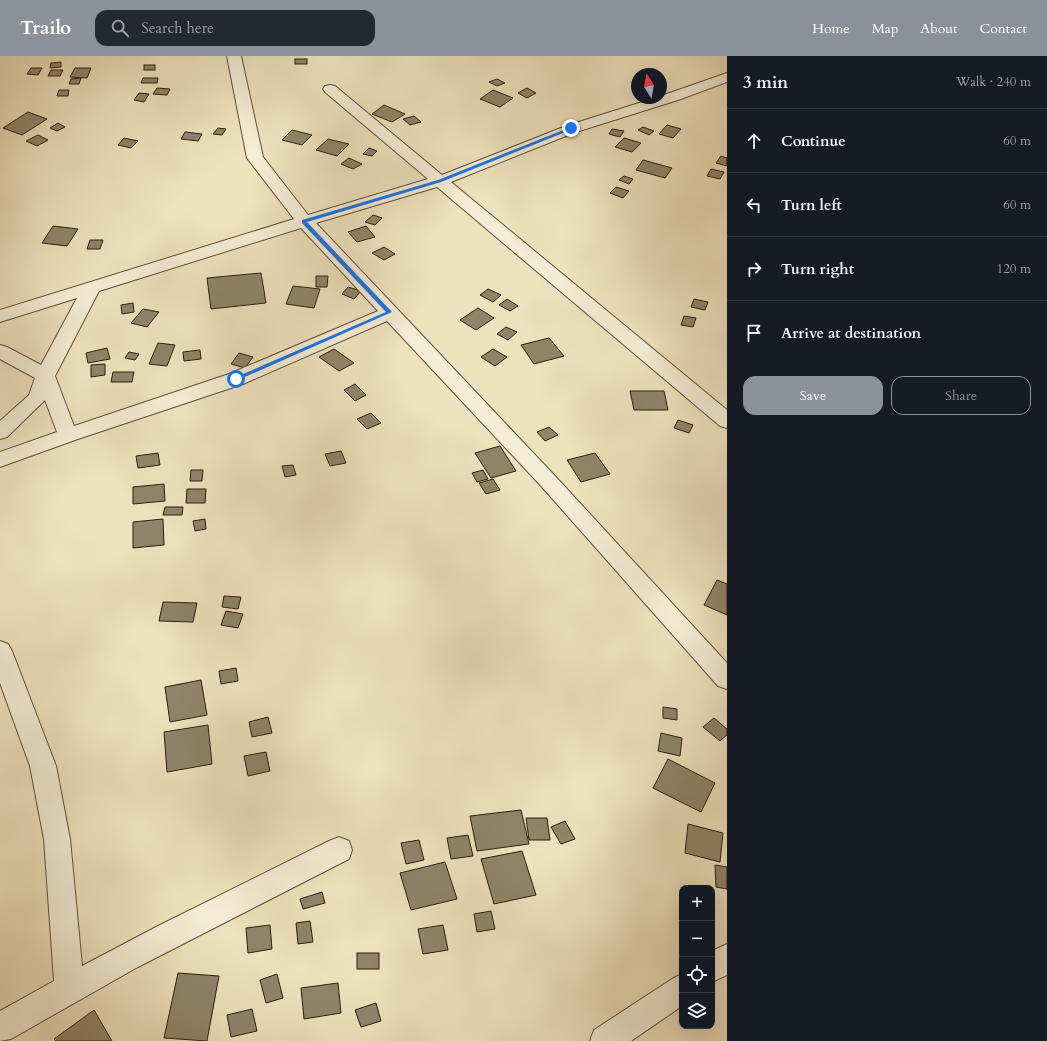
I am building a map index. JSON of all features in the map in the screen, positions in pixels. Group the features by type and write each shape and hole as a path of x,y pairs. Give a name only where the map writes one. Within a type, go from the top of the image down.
{"street":[{"path":"234,56 255,158 304,222 549,482 727,679"},
{"path":"0,316 440,181 571,128 673,97 727,77"},
{"path":"330,89 727,421"},
{"path":"0,432 37,398 46,376 92,287"},
{"path":"0,460 68,435 236,379 390,312"},
{"path":"0,351 46,376 68,435"},
{"path":"0,651 43,766 57,840 69,988"},
{"path":"0,1028 69,988 198,920 339,850"},
{"path":"715,966 727,958"},
{"path":"605,1041 679,991"}],"building":[{"path":"295,59 307,59 307,64 295,64"},
{"path":"61,62 61,67 50,68 51,63"},
{"path":"144,65 155,65 155,70 144,70"},
{"path":"31,68 42,68 38,75 27,74"},
{"path":"75,68 91,68 87,78 70,77"},
{"path":"51,70 63,70 60,76 48,76"},
{"path":"81,78 79,84 69,84 71,79"},
{"path":"143,78 158,78 157,83 141,83"},
{"path":"497,79 505,83 497,86 489,82"},
{"path":"157,88 170,89 167,95 153,94"},
{"path":"527,88 536,93 527,98 518,93"},
{"path":"59,90 69,90 68,96 57,96"},
{"path":"493,90 513,98 500,107 480,99"},
{"path":"139,93 149,94 144,102 134,100"},
{"path":"384,105 405,114 392,122 372,114"},
{"path":"28,112 47,119 22,135 3,128"},
{"path":"414,116 421,122 410,125 403,119"},
{"path":"58,123 65,127 57,131 50,128"},
{"path":"667,125 681,129 673,138 659,134"},
{"path":"643,127 654,131 649,135 638,130"},
{"path":"218,128 226,129 222,135 213,134"},
{"path":"612,129 624,131 620,137 609,134"},
{"path":"292,130 312,135 302,145 282,140"},
{"path":"185,132 202,134 198,141 181,139"},
{"path":"38,135 48,140 37,146 26,141"},
{"path":"124,138 138,141 131,148 118,145"},
{"path":"624,138 641,143 632,152 615,147"},
{"path":"328,139 349,144 337,156 316,150"},
{"path":"369,148 377,151 372,156 363,154"},
{"path":"721,156 727,158 727,166 716,163"},
{"path":"349,158 362,164 353,169 341,164"},
{"path":"643,160 672,168 665,178 636,170"},
{"path":"711,169 724,172 720,179 707,176"},
{"path":"624,176 633,179 629,184 619,180"},
{"path":"616,187 629,191 623,198 610,193"},
{"path":"373,215 382,218 375,225 365,222"},
{"path":"53,226 78,229 67,246 42,243"},
{"path":"366,226 375,237 357,242 348,232"},
{"path":"90,240 103,240 100,249 87,249"},
{"path":"384,247 395,254 384,260 372,253"},
{"path":"261,273 266,303 211,309 207,278"},
{"path":"316,276 328,276 327,287 316,287"},
{"path":"293,286 320,289 314,308 286,304"},
{"path":"348,287 361,291 354,299 342,294"},
{"path":"488,289 501,295 493,302 480,295"},
{"path":"507,299 518,306 510,311 499,305"},
{"path":"694,299 708,302 705,310 691,307"},
{"path":"133,303 134,312 122,314 121,305"},
{"path":"478,308 494,318 476,330 460,320"},
{"path":"143,309 159,312 147,327 131,323"},
{"path":"684,316 696,318 693,327 681,325"},
{"path":"506,327 517,332 508,340 497,334"},
{"path":"549,338 564,356 534,364 521,345"},
{"path":"158,343 175,345 167,366 149,364"},
{"path":"107,348 110,359 88,363 86,353"},
{"path":"334,349 354,363 339,371 319,357"},
{"path":"493,349 507,357 495,366 481,357"},
{"path":"200,350 201,359 184,361 183,352"},
{"path":"129,352 139,354 135,360 125,358"},
{"path":"239,353 253,357 245,368 231,364"},
{"path":"105,364 105,375 91,377 91,365"},
{"path":"113,372 134,372 132,382 111,382"},
{"path":"355,384 366,395 355,401 344,390"},
{"path":"630,391 664,391 668,410 634,410"},
{"path":"371,413 381,423 367,429 357,419"},
{"path":"678,420 693,425 689,433 674,428"},
{"path":"549,427 558,435 545,441 537,432"},
{"path":"500,446 516,471 491,478 475,453"},
{"path":"341,451 346,463 330,466 325,454"},
{"path":"158,453 160,465 138,468 136,456"},
{"path":"595,453 610,474 581,482 567,460"},
{"path":"293,465 296,475 285,477 282,466"},
{"path":"191,470 203,470 202,481 190,481"},
{"path":"483,470 488,479 477,482 472,473"},
{"path":"493,479 500,490 486,494 479,483"},
{"path":"164,484 165,501 133,504 133,487"},
{"path":"187,489 206,489 205,503 186,503"},
{"path":"165,507 183,507 182,515 163,515"},
{"path":"163,519 164,545 133,548 133,522"},
{"path":"205,519 206,529 195,531 193,521"},
{"path":"717,580 727,584 727,615 704,605"},
{"path":"224,596 241,597 238,609 222,607"},
{"path":"163,602 197,603 193,622 159,621"},
{"path":"226,611 243,614 238,628 221,625"},
{"path":"236,668 238,681 221,684 219,671"},
{"path":"201,680 207,715 170,722 165,687"},
{"path":"663,707 677,709 677,720 663,718"},
{"path":"268,717 272,733 252,737 249,722"},
{"path":"714,718 727,729 727,735 720,741 703,727"},
{"path":"208,725 212,764 167,772 164,732"},
{"path":"661,733 682,738 680,756 658,751"},
{"path":"266,752 270,771 248,776 244,756"},
{"path":"668,759 715,783 701,812 653,788"},
{"path":"521,810 529,844 477,851 470,816"},
{"path":"526,818 547,818 550,840 529,840"},
{"path":"565,821 575,839 561,844 551,827"},
{"path":"688,824 723,833 720,862 685,853"},
{"path":"468,835 473,856 451,859 447,838"},
{"path":"419,840 424,860 406,864 401,843"},
{"path":"522,851 536,895 494,904 481,859"},
{"path":"445,862 457,899 411,910 400,873"},
{"path":"715,865 727,867 727,889 716,887"},
{"path":"322,892 325,903 303,909 300,899"},
{"path":"491,911 495,929 477,932 474,914"},
{"path":"310,921 313,942 298,944 296,923"},
{"path":"270,925 272,949 248,953 246,928"},
{"path":"443,925 448,950 423,954 418,929"},
{"path":"357,953 379,953 379,969 357,969"},
{"path":"178,973 219,976 207,1041 164,1038"},
{"path":"277,974 283,998 266,1003 260,980"},
{"path":"338,983 341,1013 304,1019 301,988"},
{"path":"376,1003 381,1021 361,1027 355,1010"},
{"path":"252,1009 257,1031 231,1037 227,1015"},
{"path":"94,1010 112,1041 56,1041 54,1039"}],"route":[{"path":"236,379 390,312 304,222 440,181 571,128"}]}
